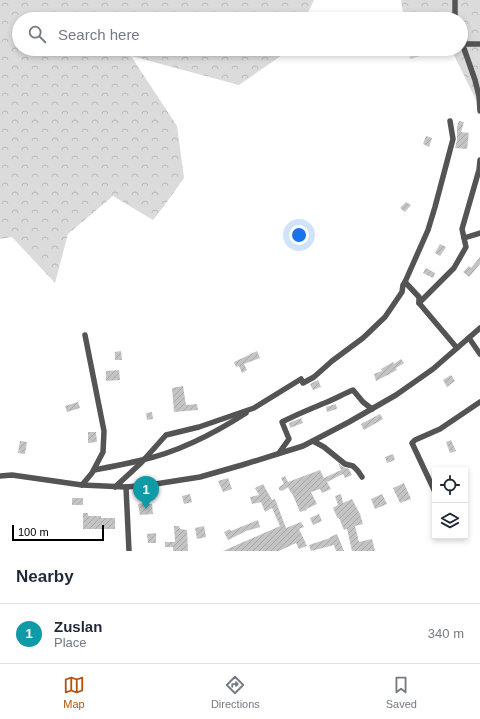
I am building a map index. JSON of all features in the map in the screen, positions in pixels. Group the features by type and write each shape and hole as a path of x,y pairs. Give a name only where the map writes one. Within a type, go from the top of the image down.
{"street":[{"path":"455,0 455,12"},
{"path":"468,43 480,44"},
{"path":"466,56 475,80 479,96 480,111"},
{"path":"94,470 144,460 171,451 221,429 301,379 304,383 314,377 332,361 363,338 385,317 402,292 403,285 428,230 453,138 450,121"},
{"path":"419,303 454,268 466,247 462,229 479,170 480,160"},
{"path":"464,238 480,233"},
{"path":"405,282 419,297 419,303 458,348"},
{"path":"0,476 12,475 82,485 126,487 200,477 279,454 313,441 396,395 433,370 480,328"},
{"path":"82,485 94,470 103,452 104,431 85,335"},
{"path":"469,338 480,354"},
{"path":"279,454 289,439 282,422 294,415 353,390 363,402 372,409"},
{"path":"432,486 412,443 440,429 448,422 480,402"},
{"path":"115,487 144,460 166,435 199,427 254,408"},
{"path":"313,441 324,447 345,464 353,466 362,477"},
{"path":"126,487 129,551"}],"green space":[{"path":"0,0 314,0 308,12 12,12 12,56 131,56 177,126 184,178 153,220 113,196 68,234 55,283 12,237 0,239"},
{"path":"401,0 480,0 480,99 476,100 454,56 468,56 468,12 403,12"},
{"path":"131,56 281,56 239,85"},
{"path":"410,56 421,56 410,59"}],"building":[{"path":"459,121 464,122 461,132 469,133 467,149 455,148"},
{"path":"426,136 432,138 429,147 423,144"},
{"path":"406,202 411,205 405,212 400,208"},
{"path":"440,244 446,247 440,256 435,253"},
{"path":"480,257 480,264 469,277 463,272 469,266 471,268"},
{"path":"426,268 435,273 433,278 423,273"},
{"path":"121,351 122,360 115,360 115,352"},
{"path":"257,351 260,358 244,364 247,370 242,373 239,366 236,367 234,362"},
{"path":"401,359 404,363 396,368 397,370 376,381 374,374 382,371 381,369 393,362 394,364"},
{"path":"119,370 120,380 106,381 106,371"},
{"path":"451,375 455,381 447,387 443,380"},
{"path":"318,380 321,387 313,390 310,384"},
{"path":"183,386 186,405 197,404 198,410 174,412 172,388"},
{"path":"78,402 80,408 67,412 65,406"},
{"path":"336,404 337,409 327,412 326,407"},
{"path":"152,412 153,419 147,420 146,413"},
{"path":"380,414 383,419 364,430 361,424"},
{"path":"301,418 303,423 290,428 289,423"},
{"path":"88,432 96,432 97,442 88,443"},
{"path":"451,440 456,451 450,453 446,442"},
{"path":"20,441 27,442 25,454 18,453"},
{"path":"393,454 395,460 387,463 385,457"},
{"path":"338,463 349,469 352,475 345,478 343,474 327,482 331,489 322,493 320,489 311,492 317,504 306,509 307,510 300,512 288,487 282,491 279,490 279,487 284,484 281,478 285,476 288,482 320,470 324,478 341,470"},
{"path":"228,478 232,489 223,492 218,481"},
{"path":"404,483 411,499 400,503 393,488"},
{"path":"263,484 272,500 275,499 286,528 301,522 304,527 299,529 307,546 299,549 296,543 279,551 223,551 280,526 272,508 265,512 261,502 252,504 250,497 259,495 255,488"},
{"path":"190,494 192,502 184,504 182,496"},
{"path":"341,494 343,503 352,499 360,514 363,524 355,526 359,542 372,539 375,551 352,551 347,529 344,530 333,508 338,505 335,496"},
{"path":"382,494 387,504 375,509 371,499"},
{"path":"72,498 83,498 83,505 72,505"},
{"path":"149,502 149,504 152,504 153,514 140,515 138,504"},
{"path":"83,513 88,513 88,516 115,518 115,529 83,529"},
{"path":"319,514 322,521 313,525 310,518"},
{"path":"258,520 260,527 246,531 228,540 224,532 230,529 231,531"},
{"path":"174,526 179,526 180,529 187,530 188,551 173,551 173,547 165,547 165,542 175,542"},
{"path":"204,526 206,537 197,539 195,528"},
{"path":"156,533 156,543 148,543 147,534"},
{"path":"337,534 344,551 336,551 334,545 311,551 309,545"}],"place":[{"name":"Zuslan","path":"146,509"}]}
